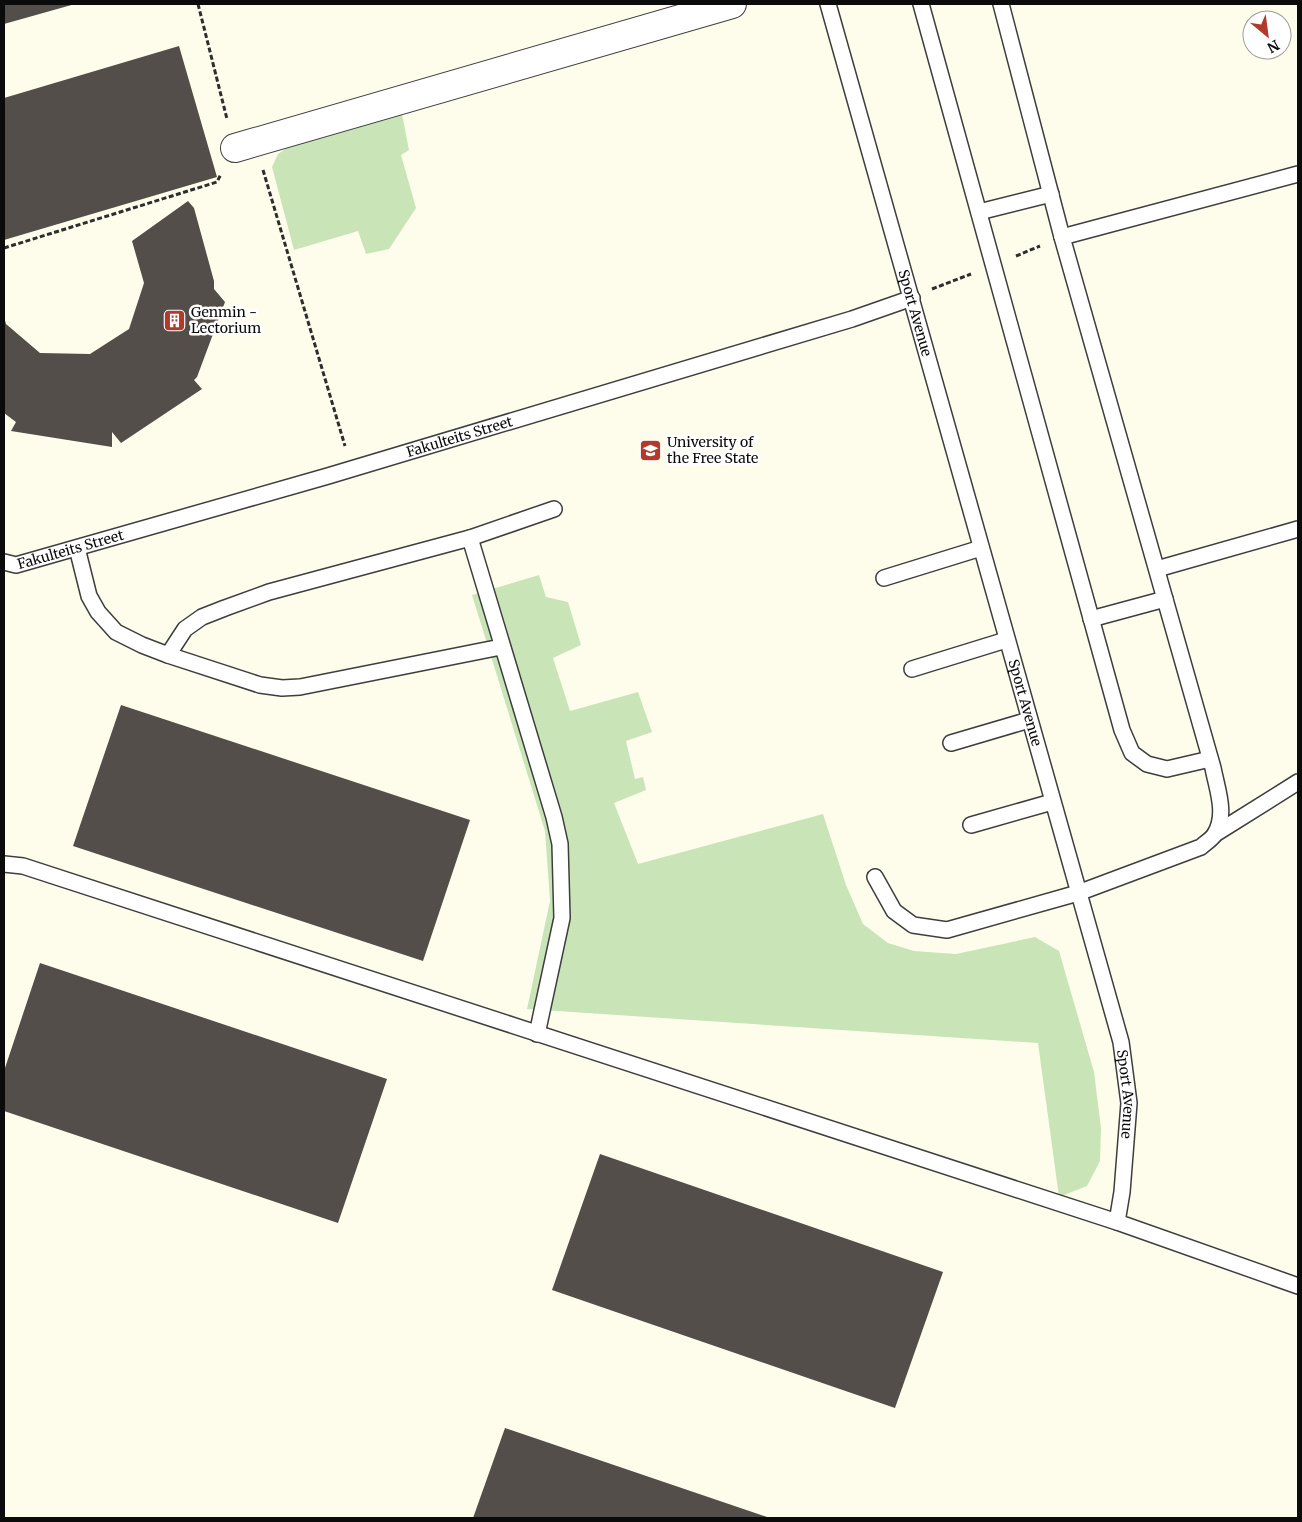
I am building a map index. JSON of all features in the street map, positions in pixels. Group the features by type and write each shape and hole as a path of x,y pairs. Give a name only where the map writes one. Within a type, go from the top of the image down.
{"street":[{"path":"245,145 732,4"}],"lane":[{"name":"Sport Avenue","path":"828,4 1120,1042 1129,1103 1122,1192 1116,1222"},
{"path":"921,4 1122,730 1132,753 1147,764 1167,769 1210,759"},
{"path":"1002,4 1062,238 1210,759 1219,796 1221,815 1215,834"},
{"path":"1062,238 1298,174"},
{"path":"979,212 1050,194"},
{"name":"Fakulteits Street","path":"4,562 16,565 77,548 852,319 912,298"},
{"path":"168,655 185,629 202,617 225,608 269,592 470,538 554,509"},
{"path":"1157,569 1298,529"},
{"path":"470,538 554,817 560,844 562,918 537,1034"},
{"path":"77,548 89,596 98,612 116,632 168,655 260,685 282,688 300,687 502,646"},
{"path":"884,578 980,548"},
{"path":"1091,619 1165,599"},
{"path":"912,669 1006,640"},
{"path":"951,743 1029,720"},
{"path":"875,877 894,911 914,925 947,930 1078,893 1201,847 1215,834 1298,782"},
{"path":"971,825 1052,802"},
{"path":"4,864 23,866 1116,1222 1298,1286"}],"path":[{"path":"198,4 352,468"},
{"path":"4,248 217,182 245,145"}],"green space":[{"path":"401,109 409,150 401,155 416,208 389,249 366,254 358,231 294,250 272,167 278,154 295,142"},
{"path":"539,575 546,597 568,602 581,645 553,658 570,711 638,692 652,732 626,741 635,779 643,777 646,790 614,803 638,864 823,814 846,885 863,924 888,943 914,951 956,954 1035,937 1059,951 1094,1072 1101,1128 1100,1161 1087,1186 1059,1197 1038,1043 527,1009 550,901 545,831 472,595"}],"building":[{"path":"4,4 75,4 4,24"},
{"path":"179,46 217,177 4,240 4,98"},
{"name":"Genmin - Lectorium","path":"188,201 194,208 214,281 214,289 225,302 197,377 194,380 202,389 121,443 112,432 112,447 11,431 16,422 4,413 4,317 6,324 40,353 90,354 129,329 144,283 132,241"},
{"path":"121,705 470,820 423,961 73,846"},
{"path":"40,963 387,1079 338,1223 4,1111 4,1071"},
{"path":"600,1154 943,1272 895,1408 552,1290"},
{"path":"505,1428 770,1518 473,1518"}],"place":[{"name":"Genmin - Lectorium","path":"175,320"},
{"name":"University of the Free State","path":"651,450"}]}
